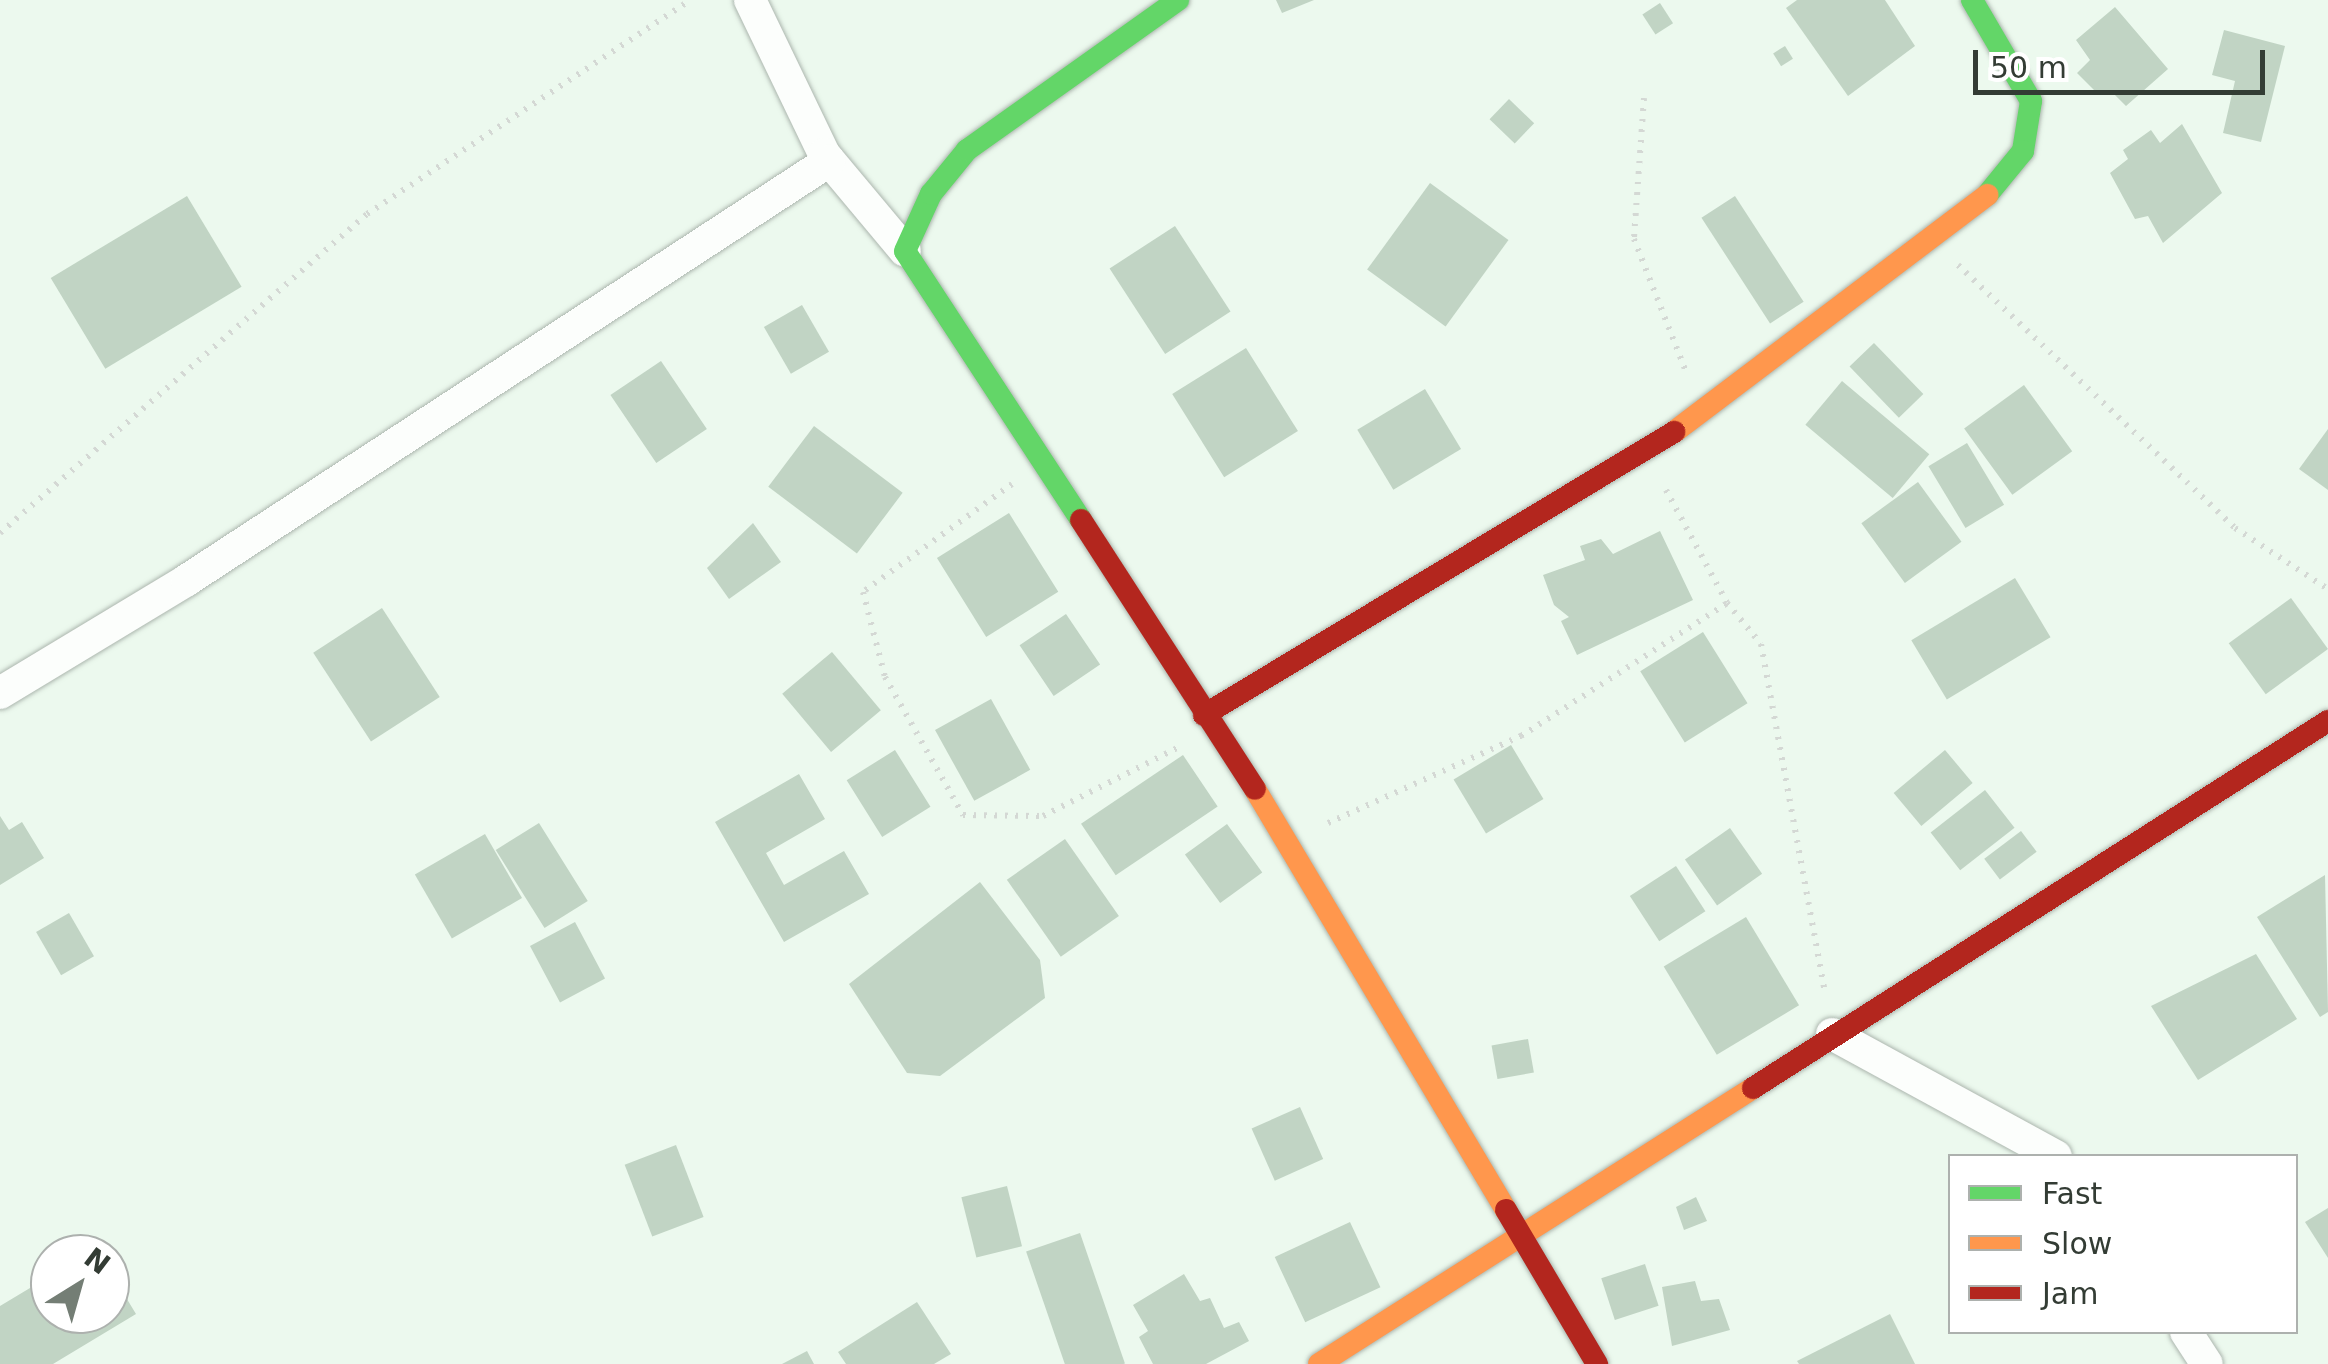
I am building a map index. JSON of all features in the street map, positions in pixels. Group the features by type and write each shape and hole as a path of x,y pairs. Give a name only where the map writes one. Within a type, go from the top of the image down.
{"street":[{"path":"750,0 830,161 905,251 1204,715 1296,850 1524,1232 1597,1364"},
{"path":"905,251 931,194 967,150 1178,0"},
{"path":"1204,715 1646,454 2000,186 2023,152 2030,101 1972,0"},
{"path":"0,693 187,580 830,161"},
{"path":"1319,1364 2328,721"},
{"path":"1832,1034 2052,1154"},
{"path":"2187,1334 2207,1364"}],"path":[{"path":"0,533 368,214 690,0"},
{"path":"1644,98 1634,239 1702,413"},
{"path":"1930,240 2236,528 2328,589"},
{"path":"1646,454 1727,603 1761,644 1832,1034"},
{"path":"1042,463 863,592 886,677 963,815 1043,816 1161,751 1220,738"},
{"path":"1296,850 1340,813 1521,736 1727,603"}],"building":[{"path":"1276,0 1314,0 1282,13"},
{"path":"1797,0 1885,0 1915,46 1848,96 1786,8"},
{"path":"1660,3 1673,23 1655,35 1642,14"},
{"path":"2115,7 2168,69 2126,106 2111,91 2099,95 2077,73 2090,60 2076,40"},
{"path":"2224,30 2285,46 2261,142 2223,133 2235,81 2212,75"},
{"path":"1785,46 1793,59 1781,66 1773,53"},
{"path":"1509,99 1534,123 1515,143 1490,119"},
{"path":"2182,124 2222,193 2163,243 2148,216 2135,219 2110,173 2128,159 2123,150 2151,130 2160,143"},
{"path":"1430,183 1508,240 1446,327 1367,270"},
{"path":"187,196 242,287 105,369 51,278"},
{"path":"1735,196 1804,302 1770,323 1701,218"},
{"path":"1175,226 1231,312 1165,354 1110,268"},
{"path":"802,305 829,352 791,374 764,327"},
{"path":"1874,343 1923,394 1899,418 1850,367"},
{"path":"1246,348 1298,431 1224,477 1172,394"},
{"path":"661,361 707,429 656,463 610,395"},
{"path":"1842,381 1929,454 1893,498 1805,425"},
{"path":"2024,385 2072,451 2012,495 1964,428"},
{"path":"1425,389 1461,449 1393,490 1357,430"},
{"path":"814,426 903,493 857,553 768,487"},
{"path":"2328,429 2328,490 2299,469"},
{"path":"1967,443 2004,505 1966,528 1928,466"},
{"path":"1918,482 1961,542 1905,583 1861,523"},
{"path":"1009,513 1058,592 986,637 937,558"},
{"path":"753,523 781,562 729,599 707,568"},
{"path":"1660,531 1693,600 1577,655 1561,621 1569,617 1554,605 1543,575 1585,560 1580,546 1601,539 1613,554"},
{"path":"2015,578 2051,637 1947,699 1911,640"},
{"path":"2291,598 2328,649 2266,694 2229,643"},
{"path":"382,608 440,697 371,742 313,653"},
{"path":"1066,614 1100,665 1054,696 1020,645"},
{"path":"1703,632 1748,703 1685,742 1640,671"},
{"path":"832,652 881,710 831,752 782,694"},
{"path":"991,699 1030,770 974,801 935,730"},
{"path":"1511,745 1543,799 1486,834 1454,780"},
{"path":"895,750 931,807 882,837 847,780"},
{"path":"1945,750 1973,783 1921,826 1894,793"},
{"path":"1183,755 1218,806 1116,875 1081,824"},
{"path":"799,774 825,819 766,853 784,885 844,851 869,894 784,942 715,822"},
{"path":"1985,790 2015,828 1960,870 1931,832"},
{"path":"0,816 9,830 22,822 44,858 0,885"},
{"path":"539,823 588,901 545,928 496,850"},
{"path":"1227,824 1262,873 1220,903 1185,855"},
{"path":"1730,828 1762,874 1717,905 1685,860"},
{"path":"2021,831 2037,852 2000,879 1984,859"},
{"path":"485,834 522,898 452,939 415,874"},
{"path":"1065,839 1119,916 1061,957 1007,880"},
{"path":"1676,866 1705,911 1659,941 1630,896"},
{"path":"2325,875 2328,1012 2320,1017 2257,917"},
{"path":"980,882 1040,960 1045,998 940,1076 907,1073 849,984"},
{"path":"69,913 94,956 61,975 36,932"},
{"path":"1746,917 1799,1005 1717,1055 1664,966"},
{"path":"575,922 605,979 560,1002 530,946"},
{"path":"2256,954 2297,1019 2198,1080 2151,1006"},
{"path":"1528,1039 1534,1072 1497,1079 1492,1045"},
{"path":"1300,1107 1323,1159 1275,1181 1252,1129"},
{"path":"676,1145 704,1217 652,1237 625,1165"},
{"path":"1007,1186 1022,1246 976,1258 961,1197"},
{"path":"1696,1197 1707,1221 1684,1230 1676,1207"},
{"path":"2328,1208 2328,1258 2305,1222"},
{"path":"1350,1222 1380,1287 1305,1322 1275,1257"},
{"path":"1080,1233 1125,1363 1065,1364 1026,1252"},
{"path":"1645,1264 1659,1306 1615,1320 1601,1278"},
{"path":"1184,1274 1200,1301 1210,1298 1224,1328 1239,1322 1249,1341 1206,1364 1153,1364 1139,1337 1148,1331 1133,1305"},
{"path":"1695,1281 1701,1301 1719,1299 1730,1330 1672,1346 1662,1287"},
{"path":"30,1288 30,1334 103,1334 53,1364 0,1364 0,1306"},
{"path":"917,1302 951,1354 934,1364 846,1364 838,1352"},
{"path":"1890,1314 1915,1364 1797,1361"},
{"path":"807,1351 814,1364 782,1364"}],"traffic: fast":[{"path":"1081,520 905,251 931,194 967,150 1178,0"},
{"path":"1972,0 2031,101 2023,151 1987,195"}],"traffic: slow":[{"path":"1674,432 1987,195"},
{"path":"1255,789 1506,1210"},
{"path":"1319,1364 1753,1088"}],"traffic: jam":[{"path":"1204,715 1674,432"},
{"path":"1081,520 1255,789"},
{"path":"1753,1088 2328,721"},
{"path":"1506,1210 1597,1364"}]}
